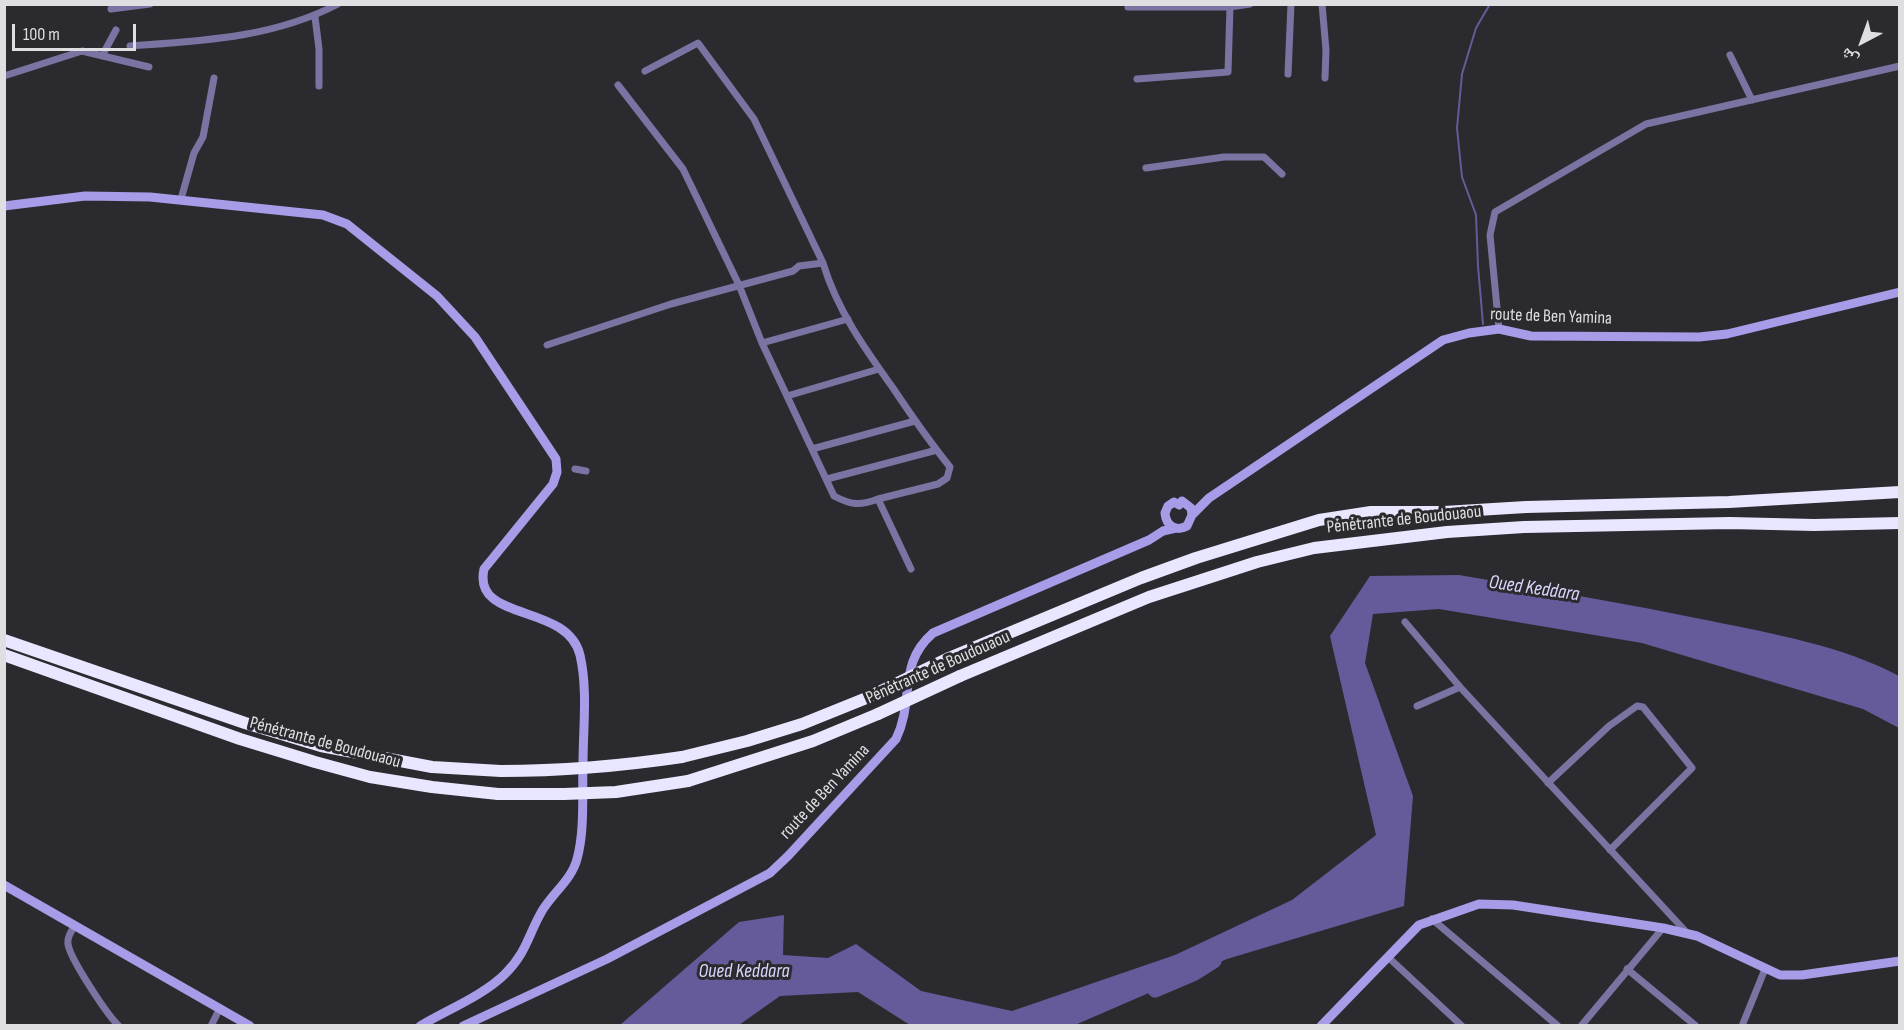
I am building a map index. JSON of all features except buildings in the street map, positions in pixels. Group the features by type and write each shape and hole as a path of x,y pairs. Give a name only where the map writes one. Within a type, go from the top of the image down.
{"highway":[{"name":"Pénétrante de Boudouaou","path":"4,640 245,723 321,746 432,767 501,771 561,771 622,766 682,757 747,741 802,724 869,697 949,658 1141,578 1196,558 1319,520 1371,512 1444,512 1526,507 1729,502 1899,492"},
{"name":"Pénétrante de Boudouaou","path":"4,655 240,739 370,777 498,794 616,792 688,781 813,741 960,676 1149,597 1257,562 1314,548 1447,532 1524,527 1730,523 1899,524"}],"street":[{"path":"111,9 150,4"},
{"path":"129,46 253,34 315,17 338,4"},
{"path":"1128,7 1214,5 1230,7 1250,4"},
{"path":"1288,74 1291,4"},
{"path":"1322,4 1326,50 1325,78"},
{"path":"1137,79 1228,72 1230,7"},
{"path":"315,17 319,49 319,86"},
{"path":"102,56 116,30"},
{"path":"618,85 682,169 739,285 762,343 834,496 848,503 866,503 938,484 947,478 950,467 857,337 830,285 823,263 753,119 698,43 645,70"},
{"path":"4,76 82,51 149,67"},
{"path":"1730,55 1752,100"},
{"path":"1499,329 1490,235 1494,212 1646,124 1899,66"},
{"path":"181,200 194,153 203,137 214,78"},
{"path":"1146,168 1224,157 1264,157 1282,174"},
{"path":"4,206 85,196 181,200 323,215 347,224 437,296 460,319 475,337 556,459 557,472 553,484 484,569 483,580 486,591 497,602 562,628 569,634 579,651 584,679 582,815 577,859 568,876 540,914 518,960 504,975 487,988 420,1026"},
{"path":"547,345 671,304 793,271 799,266 823,263"},
{"name":"route de Ben Yamina","path":"1192,515 1209,498 1443,340 1469,333 1499,329 1531,336 1699,337 1727,334 1899,292"},
{"path":"762,343 848,320"},
{"path":"787,396 879,369"},
{"path":"812,449 915,421"},
{"path":"826,479 937,450"},
{"path":"575,469 585,471"},
{"name":"route de Ben Yamina","path":"1185,503 1209,498"},
{"path":"878,499 911,569"},
{"path":"1149,540 1165,517 1166,510 1171,503 1179,505 1182,501 1191,508 1192,515 1187,526 1176,528 1168,524 1165,517"},
{"name":"route de Ben Yamina","path":"463,1026 607,959 770,873 896,738 904,718 912,660 924,640 933,633 1149,540 1163,531 1176,528"},
{"path":"1405,622 1460,687 1688,934"},
{"path":"1417,706 1460,687"},
{"path":"1548,783 1609,726 1637,706 1643,707 1692,768 1610,850"},
{"path":"4,885 250,1026"},
{"path":"1321,1026 1419,925 1479,904 1513,905 1663,928 1715,944 1780,975 1802,975 1899,961"},
{"path":"1432,920 1558,1026"},
{"path":"75,926 70,933 68,944 74,958 110,1018 119,1026"},
{"path":"1581,1026 1663,928"},
{"path":"1388,957 1462,1026"},
{"path":"1627,969 1696,1026"},
{"path":"1742,1026 1765,969"},
{"path":"211,1026 220,1008"}],"water":[{"name":"Oued Keddara","path":"1459,575 1735,626 1832,649 1899,676 1899,728 1863,709 1642,643 1439,609 1373,614 1365,663 1413,796 1404,906 1227,959 1075,1025 910,1025 858,992 780,996 739,1025 620,1025 739,922 784,915 783,955 828,958 856,944 921,991 1012,1011 1175,955 1292,900 1376,835 1330,636 1370,576"}],"waterway":[{"path":"1483,324 1476,215 1462,177 1457,128 1462,74 1476,28 1490,4"},
{"name":"Oued Keddara","path":"1155,990 1195,973 1214,961"}]}
